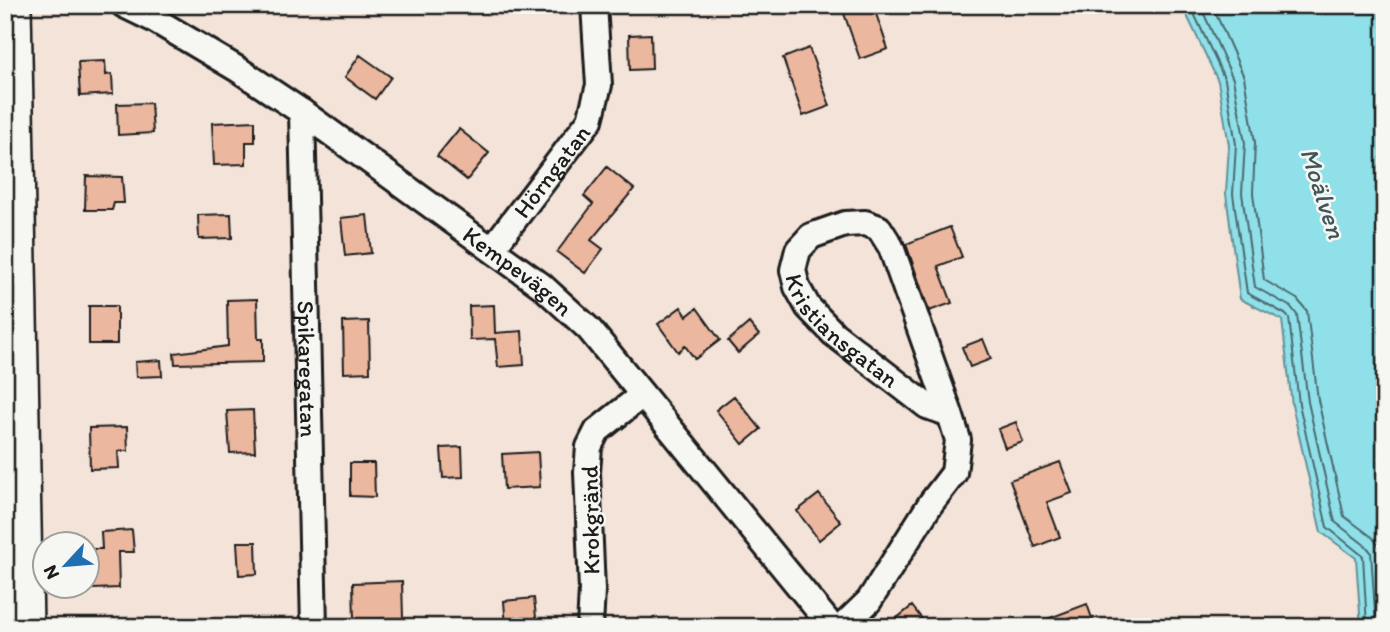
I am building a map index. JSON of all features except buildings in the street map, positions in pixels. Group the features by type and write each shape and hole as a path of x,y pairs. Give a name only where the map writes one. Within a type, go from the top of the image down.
{"street":[{"path":"13,5 10,154 13,414 25,627"},
{"name":"Kempevägen","path":"124,5 161,13 542,286 589,329 832,627"},
{"name":"Hörngatan","path":"492,249 590,120 599,85 594,5"},
{"name":"Spikaregatan","path":"302,113 314,627"},
{"name":"Kristiansgatan","path":"842,627 869,601 931,503 954,473 958,440 950,414 891,247 878,228 865,223 845,224 811,236 797,250 793,270 797,287 808,307 834,334 927,406 950,414"},
{"name":"Krokgränd","path":"590,627 592,590 587,472 589,447 597,431 642,395"}],"water":[{"name":"Moälven","path":"1182,5 1385,5 1385,627 1361,627 1356,558 1321,532 1292,405 1282,320 1240,299 1226,194 1229,145 1218,81"}]}
